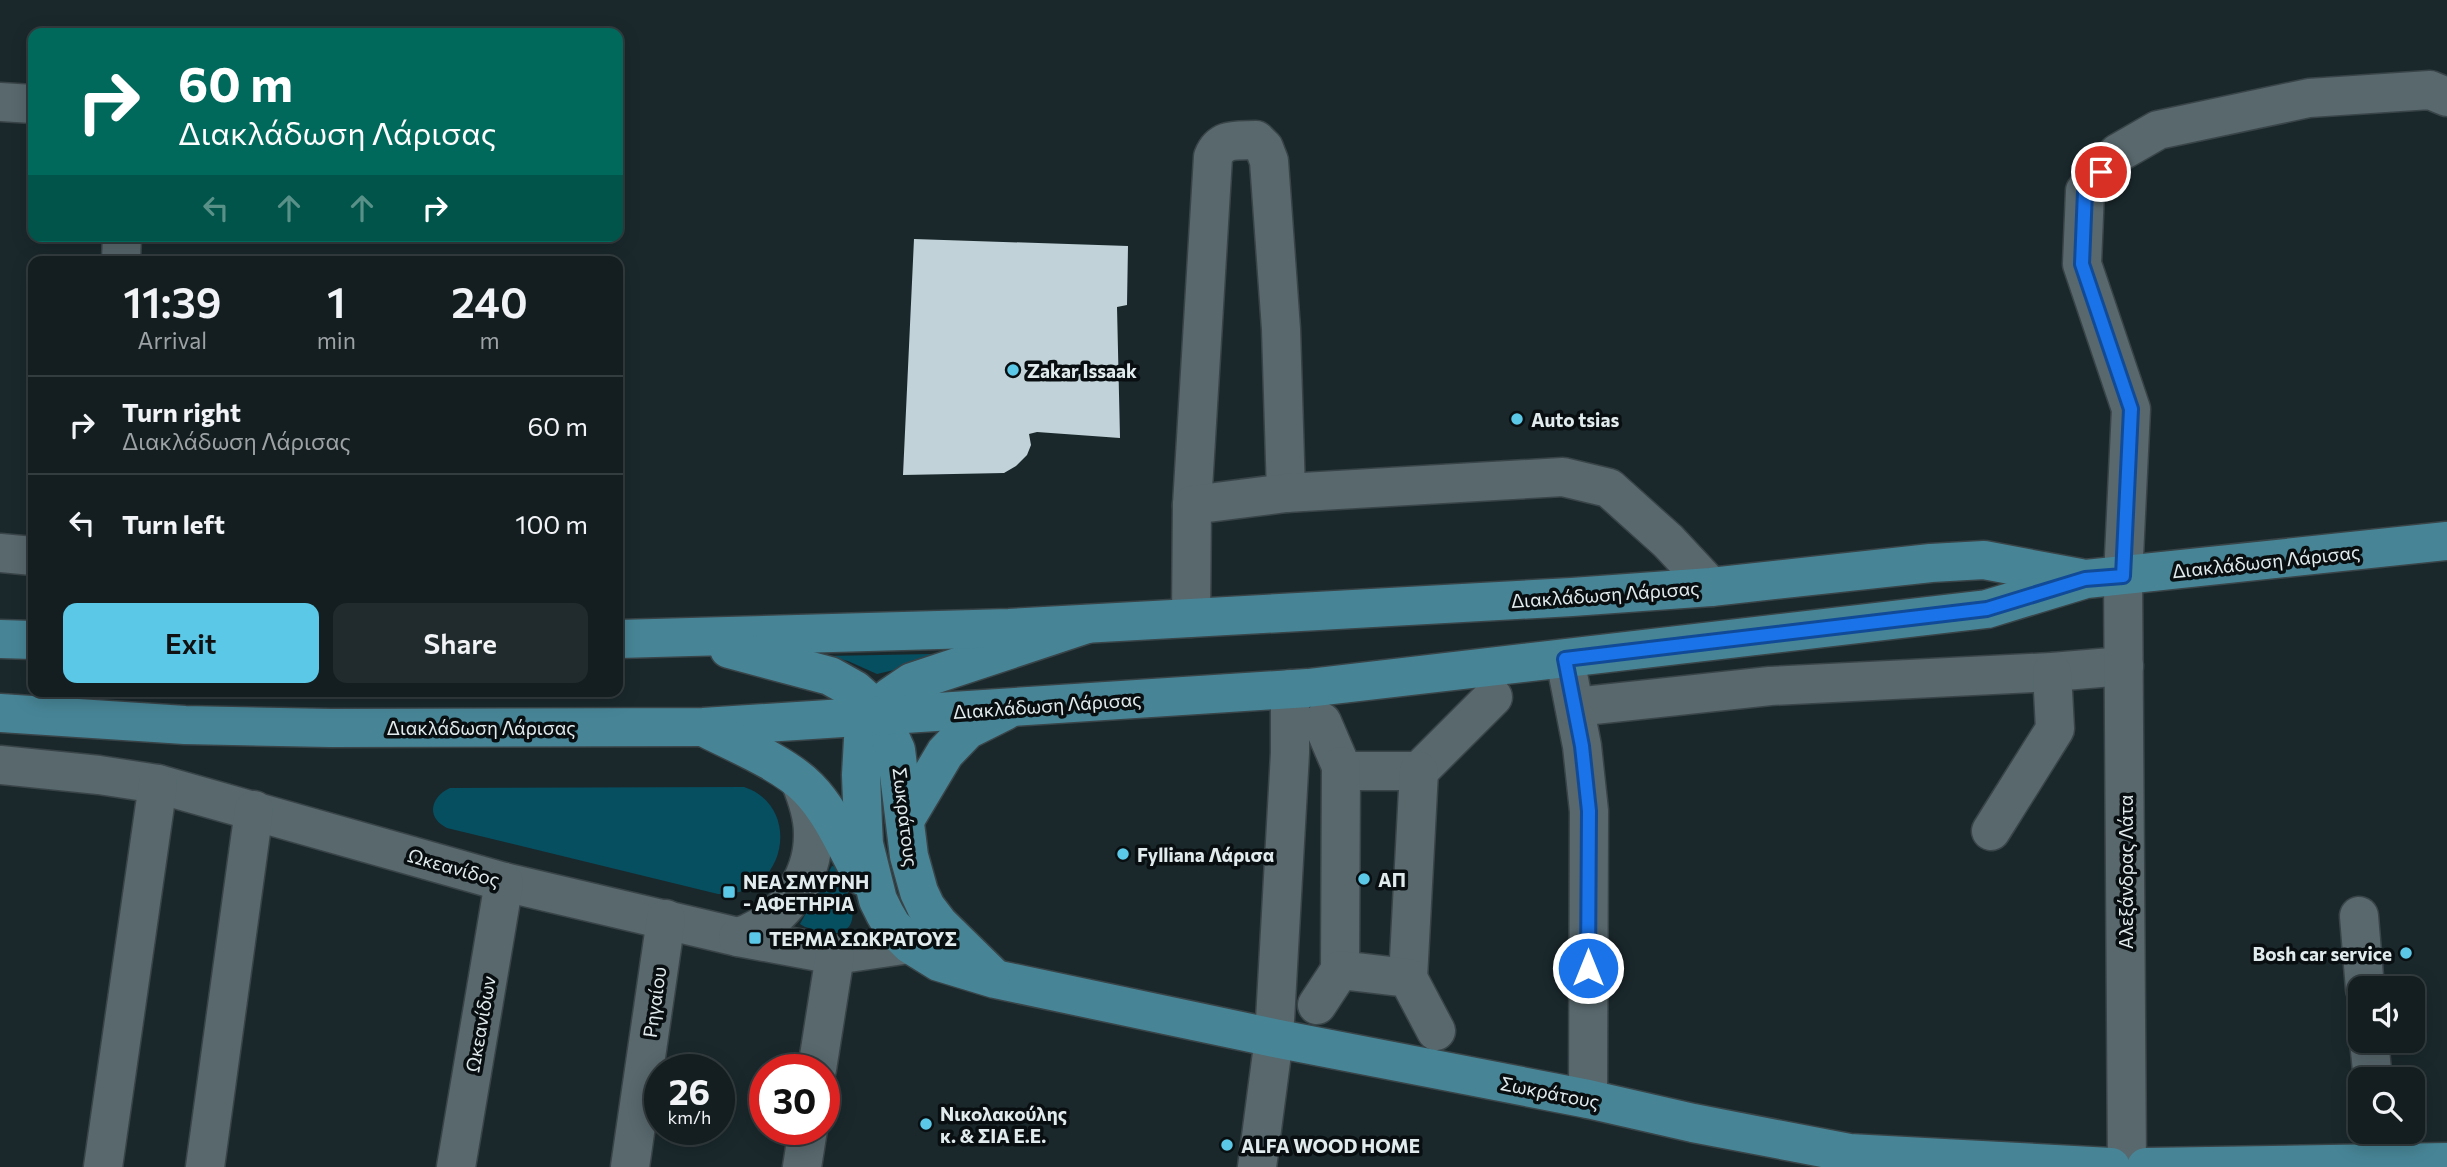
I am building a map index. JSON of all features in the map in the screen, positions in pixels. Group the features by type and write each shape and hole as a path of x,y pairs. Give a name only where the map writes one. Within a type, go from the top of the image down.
{"main road":[{"name":"Διακλάδωση Λάρισας","path":"0,713 185,725 331,728 703,727 1290,689 1987,609 2085,579 2447,541"},
{"name":"Διακλάδωση Λάρισας","path":"623,639 1087,624 1191,618 1711,587 1984,560 2085,579"},
{"path":"690,638 830,676 855,690 877,716 890,697 919,679 1087,624"},
{"path":"0,639 28,640"},
{"path":"905,820 945,753 967,730 1012,707"},
{"name":"Σωκράτους","path":"995,979 939,924 926,907 913,874 896,750 877,716 863,739 861,775 864,844 878,900 892,926 910,944 939,962 995,979 1274,1038 1849,1153 2111,1167"},
{"path":"703,727 755,753 800,780 817,798 878,900"},
{"path":"2146,1167 2378,1147 2447,1162"}],"street":[{"name":"Αλεξάνδρας Λάτα","path":"2127,1167 2123,576 2131,409 2082,264 2085,191 2118,153 2158,131 2309,98 2430,90 2447,97"},
{"path":"0,103 28,104"},
{"path":"1191,618 1192,505 1213,157 1217,148 1225,141 1256,140 1264,148 1269,161 1281,329 1286,493"},
{"path":"1192,505 1286,493 1563,477 1609,488 1668,541 1711,587"},
{"path":"0,553 28,556"},
{"path":"1565,659 1582,746 1589,811 1588,1099"},
{"path":"1574,707 1770,686 2124,666"},
{"path":"1991,831 2055,729 2052,672"},
{"path":"1257,1167 1274,1038 1290,753 1290,689"},
{"path":"1436,1031 1408,978 1419,771 1493,697"},
{"path":"1322,722 1343,771 1419,771"},
{"name":"Ωκεανίδος","path":"0,765 158,784 504,882 738,937 835,955 910,944"},
{"path":"1317,1005 1340,970 1341,766"},
{"path":"738,937 760,928 772,919 804,878 813,836 811,812 800,780"},
{"path":"103,1167 158,784"},
{"path":"205,1167 254,810"},
{"name":"Ωκεανίδων","path":"456,1167 504,882"},
{"path":"2358,916 2364,976"},
{"name":"Ρηγαίου","path":"630,1167 666,919"},
{"path":"819,1054 835,955"},
{"path":"1340,970 1408,978"},
{"path":"802,1167 805,1145"}],"shaded area":[{"path":"984,653 877,674 848,661 827,656"},
{"path":"744,787 763,797 775,812 780,830 779,849 772,867 759,882 741,891 718,894 447,828 440,824 433,813 438,797 450,788"},
{"path":"832,866 836,867 844,883 853,914 846,929 837,933 800,924"}],"building":[{"name":"Zakar Issaak","path":"914,239 1128,246 1127,305 1117,307 1120,438 1037,432 1029,434 1031,445 1027,455 1004,473 903,475"}],"place":[{"name":"Zakar Issaak","path":"1013,370"},
{"name":"Auto tsias","path":"1517,419"},
{"name":"Fylliana Λάρισα","path":"1123,854"},
{"name":"ΑΠ","path":"1364,879"},
{"name":"ΝΕΑ ΣΜΥΡΝΗ - ΑΦΕΤΗΡΙΑ","path":"729,892"},
{"name":"ΤΕΡΜΑ ΣΩΚΡΑΤΟΥΣ","path":"755,938"},
{"name":"Bosh car service","path":"2406,953"},
{"name":"Νικολακούλης κ. & ΣΙΑ Ε.Ε.","path":"926,1124"},
{"name":"ALFA WOOD HOME","path":"1227,1145"}],"route":[{"path":"1588,968 1589,811 1582,746 1565,659 1987,609 2085,579 2123,576 2131,409 2082,264 2085,191 2101,172"}]}
